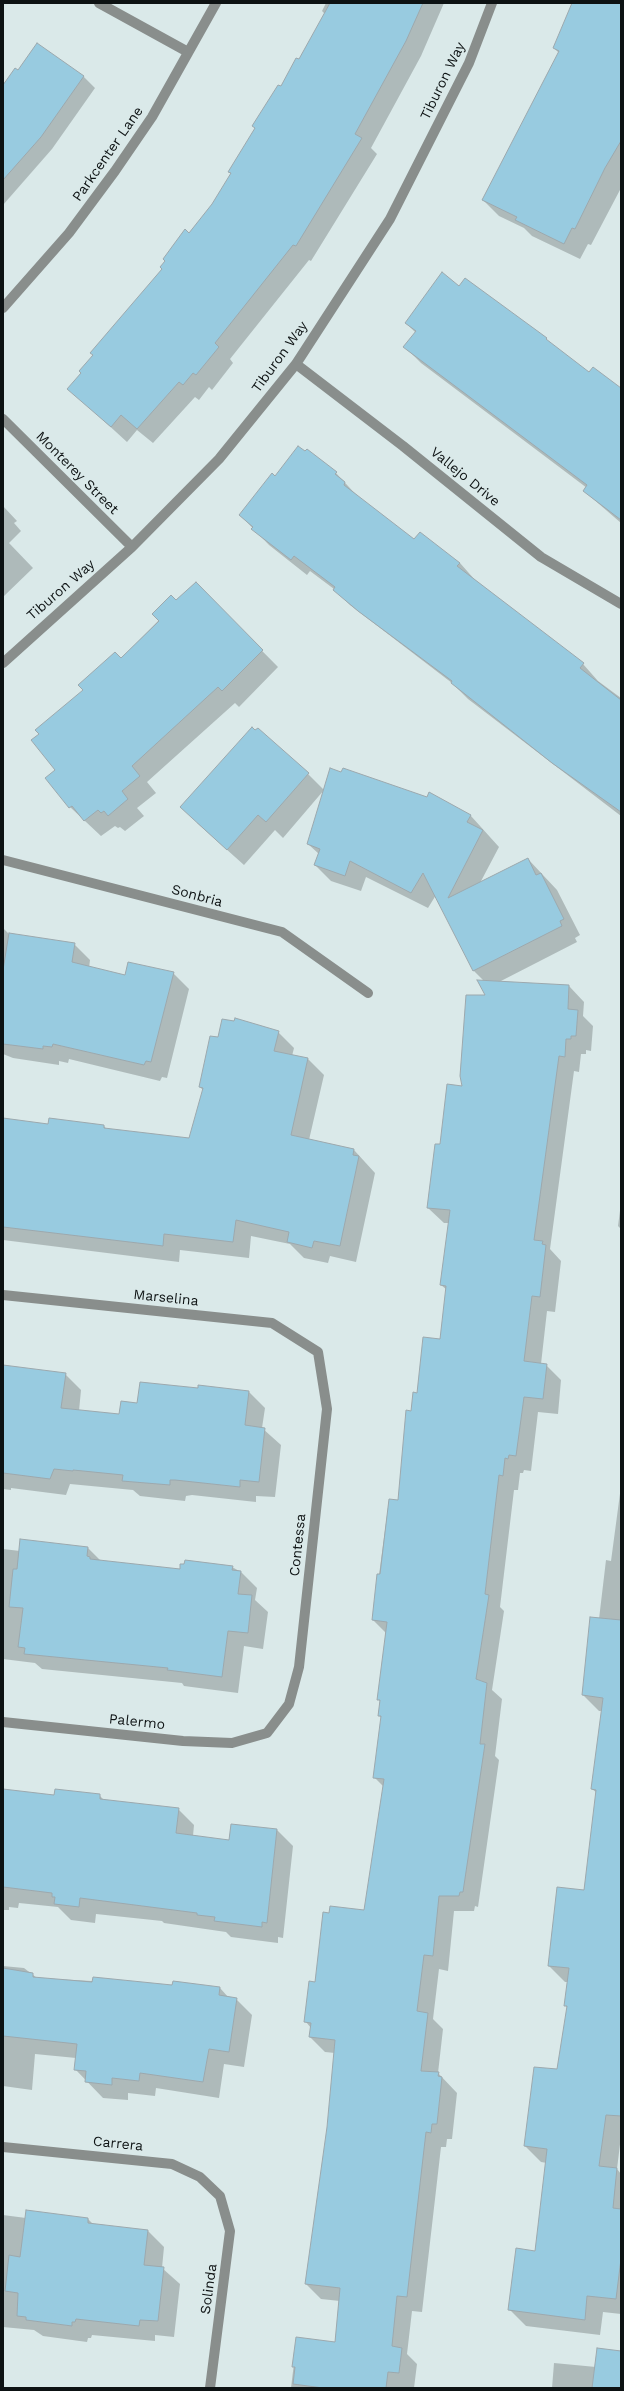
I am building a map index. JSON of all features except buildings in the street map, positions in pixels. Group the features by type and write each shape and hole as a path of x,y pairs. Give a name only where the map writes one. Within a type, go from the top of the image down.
{"street":[{"path":"99,3 188,52"},
{"name":"Parkcenter Lane","path":"3,308 69,233 115,171 152,117 216,3"},
{"name":"Tiburon Way","path":"3,663 132,547 218,459 296,364 390,219 469,63 492,3"},
{"name":"Vallejo Drive","path":"296,364 403,446 541,557 621,604"},
{"name":"Monterey Street","path":"3,419 132,547"},
{"name":"Sonbria","path":"3,860 282,932 368,992"},
{"name":"Marselina","path":"3,1295 272,1323 318,1352"},
{"name":"Contessa","path":"267,1733 289,1704 298,1667 327,1409 318,1352"},
{"name":"Palermo","path":"3,1722 183,1741 232,1743 267,1733"},
{"name":"Carrera","path":"3,2147 172,2164 200,2177 220,2196"},
{"name":"Solinda","path":"210,2388 230,2231 220,2196"}]}
